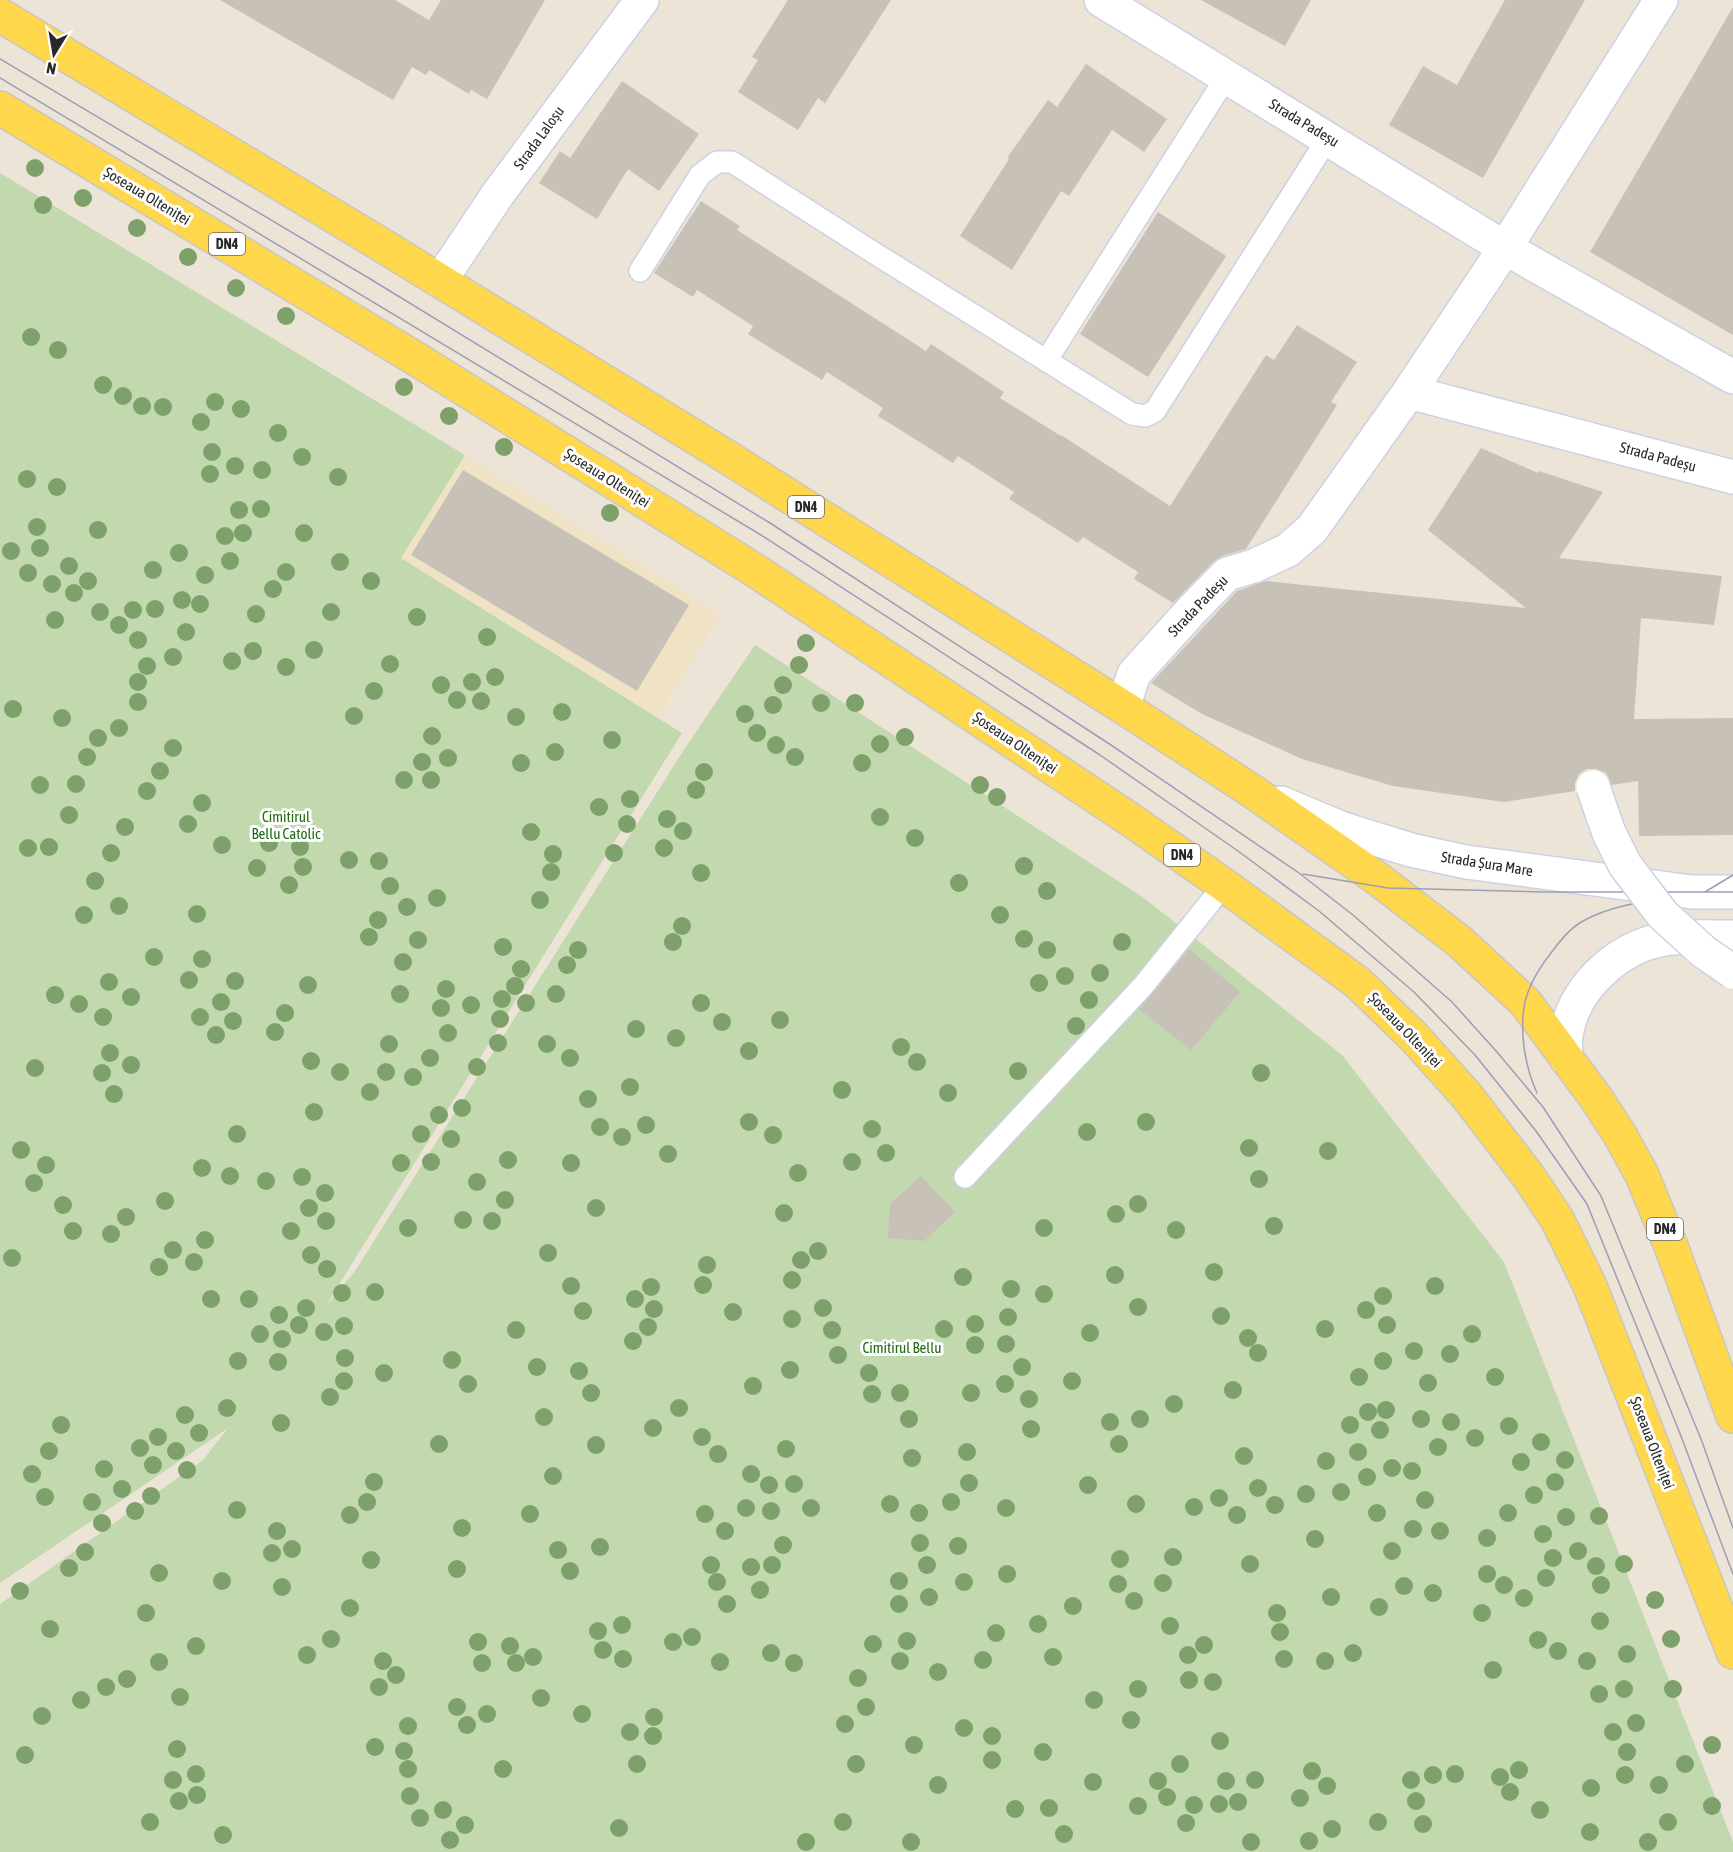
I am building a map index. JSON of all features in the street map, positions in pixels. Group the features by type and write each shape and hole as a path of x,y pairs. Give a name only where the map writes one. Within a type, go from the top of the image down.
{"main road":[{"name":"DN4","path":"0,15 440,280 724,455 1123,707 1252,791 1378,879 1460,942 1525,1002 1596,1098 1620,1135 1642,1175 1671,1246 1733,1416"},
{"name":"Șoseaua Olteniței","path":"0,108 418,360 756,571 1128,818 1357,982 1414,1037 1467,1096 1529,1177 1557,1219 1590,1286 1733,1652"}],"street":[{"name":"Strada Laloșu","path":"440,280 504,185 642,0"},
{"name":"Strada Padeșu","path":"1101,0 1505,248 1733,377"},
{"name":"Strada Padeșu","path":"1123,707 1134,674 1227,574 1254,566 1288,550 1312,528 1409,392 1505,248 1661,0"},
{"name":"Strada Padeșu","path":"1409,392 1733,477"},
{"path":"1593,787 1609,833 1625,865 1663,915 1704,952 1733,972"},
{"name":"Strada Șura Mare","path":"1252,791 1343,829 1411,850 1466,862 1692,892 1733,892"},
{"path":"1566,1058 1566,1035 1582,995 1596,976 1616,960 1642,946 1671,938 1733,937"}],"lane":[{"path":"1046,361 1227,76"},
{"path":"640,271 700,175 717,162 732,162 1132,414 1146,416 1155,411 1328,138"},
{"path":"965,1177 1143,986 1224,885"}],"shaded area":[{"path":"465,455 721,615 657,718 400,558"}],"green space":[{"name":"Cimitirul Bellu","path":"0,173 465,455 401,558 682,733 325,1307 355,1271 685,748 755,645 1144,898 1342,1055 1504,1262 1733,1842 1733,1852 0,1852 0,1604 203,1460 228,1428 0,1583"}],"building":[{"path":"220,0 395,0 429,20 441,0 545,0 487,99 471,90 469,94 429,70 426,75 412,67 393,100"},
{"path":"788,0 891,0 825,103 818,98 798,130 738,92 758,60 752,57"},
{"path":"1201,0 1311,0 1285,46"},
{"path":"1505,0 1585,0 1483,178 1389,125 1423,66 1457,85"},
{"path":"1733,7 1733,335 1590,252"},
{"path":"1086,64 1167,119 1144,152 1112,130 1069,196 1061,191 1012,270 960,236 1009,159 1007,158 1048,100 1057,107"},
{"path":"622,81 699,134 659,191 628,169 597,219 539,183 560,151 570,158"},
{"path":"701,201 740,226 737,230 926,351 931,344 1004,392 1000,398 1170,506 1266,355 1274,360 1297,325 1357,362 1331,402 1337,405 1246,549 1222,556 1214,561 1173,603 1134,579 1138,572 1083,537 1078,543 1009,499 1014,492 958,456 953,463 878,416 883,408 827,372 822,380 748,334 753,326 697,290 693,297 654,273"},
{"path":"1158,212 1226,256 1148,377 1080,334"},
{"path":"1481,448 1538,473 1539,471 1603,492 1559,558 1722,576 1714,625 1641,618 1634,719 1733,718 1733,835 1639,836 1638,781 1612,785 1606,773 1596,769 1587,769 1579,774 1575,783 1575,791 1504,802 1393,786 1302,759 1202,714 1151,683 1237,591 1266,581 1526,608 1428,530"},
{"path":"463,470 689,605 637,691 411,555"},
{"path":"1189,949 1240,992 1191,1050 1139,1009"},
{"path":"921,1176 955,1212 924,1241 888,1238 890,1204"}],"tram line":[{"path":"0,59 367,277 770,523 1111,745 1299,873 1353,915 1452,1002 1497,1052 1543,1107 1601,1196 1701,1439 1733,1528"},
{"path":"0,78 761,535 1100,755 1238,851 1319,911 1414,992 1475,1055 1536,1131 1587,1204 1679,1431 1733,1574"},
{"path":"1303,874 1388,888 1547,892 1733,892"},
{"path":"1705,892 1733,875"},
{"path":"1537,1093 1526,1060 1523,1013 1532,983 1543,964 1566,935 1583,921 1612,909 1663,898"}],"park label":[{"name":"Cimitirul Bellu Catolic","path":"286,826"}]}
